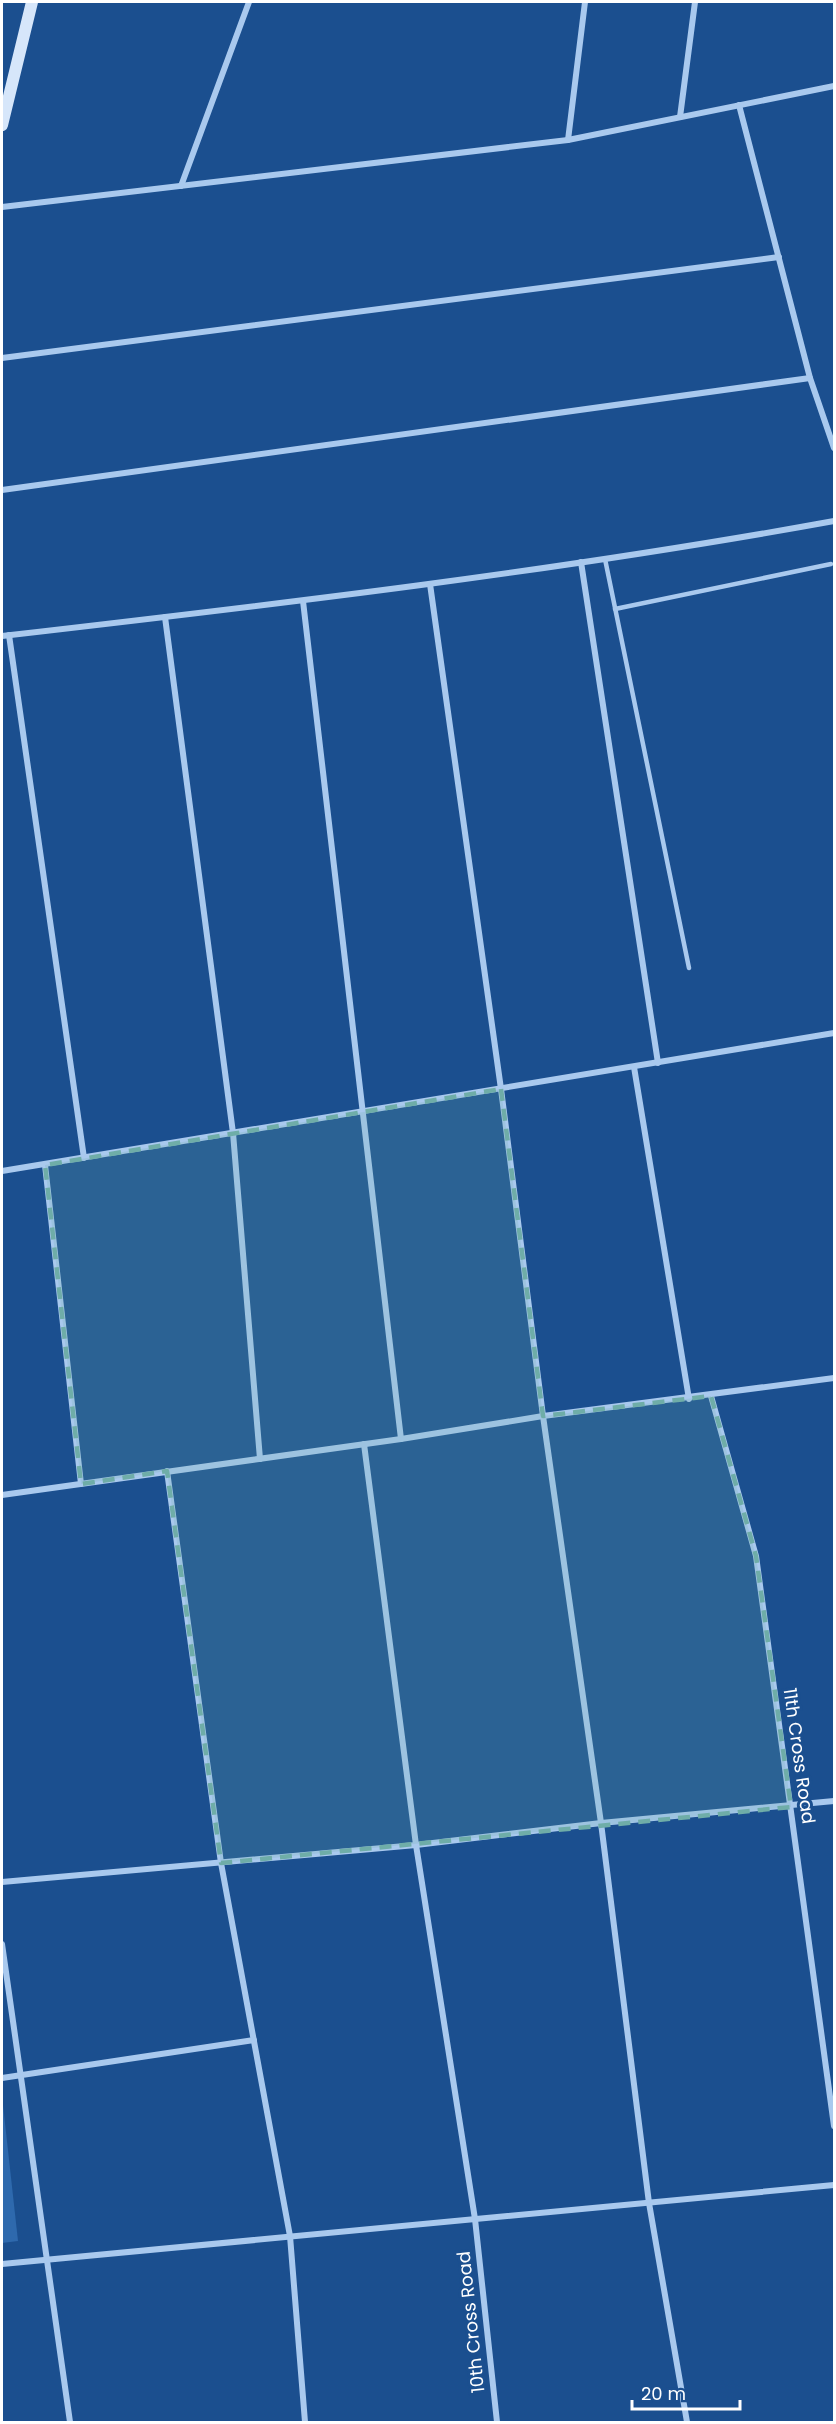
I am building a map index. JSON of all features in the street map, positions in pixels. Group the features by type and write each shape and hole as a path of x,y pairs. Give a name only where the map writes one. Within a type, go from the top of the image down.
{"street":[{"path":"2,125 32,2"},
{"path":"181,186 249,2"},
{"path":"568,140 585,2"},
{"path":"680,117 695,2"},
{"path":"2,207 568,140 834,86"},
{"path":"739,105 810,378 834,448"},
{"path":"2,358 778,257"},
{"path":"2,490 810,378"},
{"path":"2,636 430,584 727,540 834,520"},
{"path":"581,562 658,1063"},
{"path":"430,584 501,1089 543,1416 601,1823 649,2203 687,2422"},
{"path":"303,601 401,1439"},
{"path":"165,617 233,1133 260,1459"},
{"path":"9,635 84,1158"},
{"path":"2,1172 834,1033"},
{"path":"634,1067 689,1399"},
{"path":"45,1164 81,1484"},
{"path":"2,1495 401,1439 543,1416 689,1399 834,1378"},
{"name":"11th Cross Road","path":"711,1396 756,1556 834,2126"},
{"name":"10th Cross Road","path":"364,1444 416,1845 475,2219 497,2422"},
{"path":"167,1472 221,1863 290,2236 305,2422"},
{"path":"2,1882 416,1845 601,1823 791,1807 834,1801"},
{"path":"2,1944 70,2422"},
{"path":"2,2078 254,2040"},
{"path":"2,2264 834,2185"}],"lane":[{"path":"605,559 689,968"},
{"path":"615,609 831,564"}],"highlighted area":[{"path":"501,1089 543,1416 711,1396 756,1556 791,1807 221,1863 167,1471 81,1484 45,1165"}],"shaded area":[{"path":"2,2096 18,2241 2,2243"}]}
